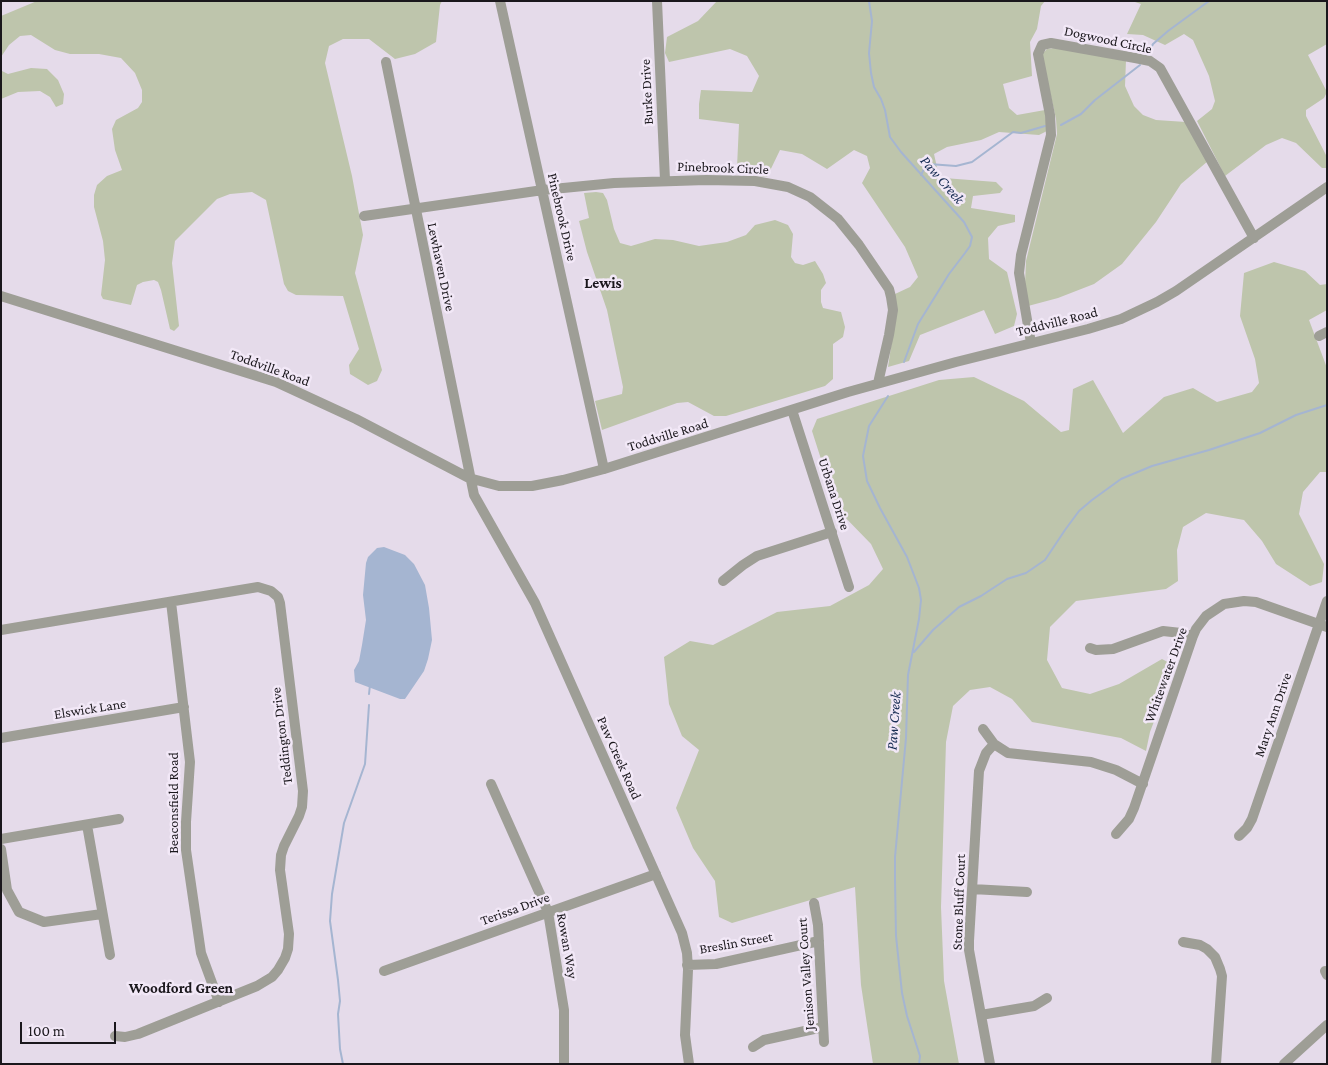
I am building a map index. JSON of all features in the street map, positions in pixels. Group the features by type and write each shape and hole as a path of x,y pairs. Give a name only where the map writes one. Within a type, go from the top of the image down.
{"street":[{"name":"Pinebrook Drive","path":"500,1 604,468"},
{"name":"Burke Drive","path":"657,1 666,180"},
{"name":"Dogwood Circle","path":"1031,343 1019,273 1021,254 1051,135 1050,115 1038,54 1042,45 1051,43 1155,63 1160,68 1254,238"},
{"name":"Lewhaven Drive","path":"386,62 469,478"},
{"name":"Pinebrook Circle","path":"364,216 542,190 666,180 773,184 800,191 832,214 859,245 880,273 892,297 893,310 878,383"},
{"name":"Toddville Road","path":"1,296 276,382 356,419 469,478 498,486 532,486 563,480 604,468 878,383 1088,329 1134,314 1176,291 1327,187"},
{"name":"Urbana Drive","path":"792,410 849,586"},
{"name":"Paw Creek Road","path":"469,478 475,499 535,603 682,933 687,965 685,1035 688,1064"},
{"path":"723,581 757,556 832,532"},
{"name":"Teddington Drive","path":"1,630 258,587 268,589 278,597 280,603 303,791 302,807 299,816 281,855 280,870 288,934 288,949 285,958 278,970 264,982 138,1034 115,1036"},
{"name":"Whitewater Drive","path":"1116,834 1129,818 1143,784 1196,628 1206,616 1224,604 1234,601 1256,602 1323,625"},
{"name":"Mary Ann Drive","path":"1239,836 1252,819 1323,625 1327,601"},
{"name":"Beaconsfield Road","path":"171,602 191,773 186,822 186,850 199,944 219,1002"},
{"path":"1090,648 1096,650 1113,649 1163,631 1181,632 1193,636"},
{"name":"Elswick Lane","path":"1,738 184,708"},
{"path":"983,729 994,744 1008,753 1100,764 1143,784"},
{"name":"Stone Bluff Court","path":"990,1064 969,950 979,771 986,753 994,744"},
{"name":"Rowan Way","path":"490,784 548,912 564,1010 564,1064"},
{"path":"1,839 119,820"},
{"path":"86,825 110,955"},
{"path":"1,849 8,890 19,912 44,922 102,914"},
{"name":"Terissa Drive","path":"384,971 656,874"},
{"path":"972,889 1027,892"},
{"name":"Jenison Valley Court","path":"814,903 819,941 824,1042"},
{"name":"Breslin Street","path":"687,965 716,964 819,941"},
{"path":"1183,942 1200,945 1207,949 1215,957 1220,968 1222,976 1216,1064"},
{"path":"981,1015 1034,1006 1047,998"},
{"path":"1284,1064 1327,1025"},
{"path":"753,1047 764,1040 823,1027"}],"green space":[{"path":"37,1 442,1 436,42 415,54 395,59 369,39 343,39 329,46 325,63 352,176 363,235 355,273 382,370 377,381 368,385 350,374 349,365 359,349 343,296 296,295 288,291 284,284 266,200 252,192 230,194 217,199 175,241 172,263 179,326 174,331 170,329 158,282 154,280 137,285 131,305 103,299 101,295 105,260 103,241 94,207 94,195 97,185 107,176 122,170 115,150 112,129 116,120 138,108 142,102 142,90 135,73 121,58 99,54 70,54 55,50 31,35 20,36 9,45 1,57 1,16"},
{"path":"717,1 1045,1 1041,6 1037,29 1030,42 1032,76 1003,84 1009,108 1017,115 1045,110 1047,131 1039,135 999,132 981,140 947,147 934,154 938,172 944,178 996,182 1003,189 1000,193 973,196 971,208 1015,215 1015,222 998,226 988,238 989,259 1007,272 1017,314 1014,326 995,334 984,310 920,335 909,361 888,367 895,320 895,294 910,287 918,277 905,247 862,183 870,168 867,156 854,150 827,169 802,154 780,150 767,177 745,174 737,167 739,124 699,119 699,104 701,90 752,92 759,76 747,56 730,49 669,62 665,53 667,37 698,21"},
{"path":"1132,1 1327,1 1327,44 1308,55 1327,92 1324,98 1306,110 1306,116 1327,157 1327,168 1322,168 1296,143 1282,138 1266,145 1225,176 1197,121 1212,109 1215,101 1209,76 1193,40 1184,34 1165,45 1143,35 1127,34 1141,4"},
{"path":"1054,48 1126,60 1125,86 1134,106 1143,115 1156,120 1186,122 1208,161 1181,184 1156,222 1122,264 1094,284 1058,298 1028,306 1025,284 1026,261 1057,134 1056,119 1043,61 1043,53 1047,49"},
{"path":"1,64 2,71 8,74 31,68 47,69 58,80 64,94 63,104 56,107 50,97 40,91 18,92 1,99"},
{"path":"584,193 603,193 607,200 614,229 620,243 631,246 655,239 673,240 699,246 727,242 746,235 755,225 775,220 788,225 793,234 791,257 795,263 803,265 815,261 826,283 821,290 823,308 841,312 845,327 843,337 833,344 833,379 825,386 726,416 714,416 688,402 677,403 602,430 595,401 622,394 623,387 607,310 587,252 579,221 589,218"},
{"path":"1274,262 1305,271 1320,285 1327,284 1327,310 1309,320 1327,368 1327,472 1320,472 1303,492 1299,514 1324,564 1322,582 1310,586 1276,564 1262,541 1244,520 1206,513 1183,527 1177,550 1178,581 1166,589 1076,601 1050,627 1047,660 1062,688 1090,694 1119,684 1162,659 1175,666 1150,732 1146,751 1121,738 1032,722 1012,699 990,687 970,690 953,706 946,742 941,907 944,981 959,1064 873,1064 861,985 855,887 732,923 719,917 715,881 693,848 676,808 699,750 682,736 669,704 664,657 690,641 713,645 777,612 830,606 869,585 883,569 871,544 837,509 812,431 817,419 939,380 974,377 1024,401 1061,432 1069,430 1073,389 1093,380 1123,433 1164,397 1193,388 1217,402 1252,392 1259,383 1255,359 1240,316 1244,273"}],"water":[{"path":"384,547 405,555 414,564 425,585 429,608 432,640 428,659 424,671 405,699 400,699 355,682 354,670 359,661 366,620 363,595 366,563 368,557 377,548"}],"waterway":[{"name":"Paw Creek","path":"869,1 872,21 869,53 871,73 874,87 885,110 890,137 901,152 964,222 972,237 970,246 949,274 918,324 904,362"},
{"path":"1147,56 1153,44 1209,1"},
{"path":"1061,125 1081,114 1095,100 1140,65"},
{"path":"921,175 929,164 956,166 972,162 1013,132 1021,133 1045,126"},
{"name":"Paw Creek","path":"888,396 869,426 863,456 867,481 907,557 919,588 921,600 908,675 906,738 895,857 896,936 902,993 907,1016 920,1056 919,1064"},
{"path":"914,652 933,630 959,607 981,596 1007,579 1026,573 1045,560 1079,511 1121,479 1152,466 1260,433 1296,415 1327,405"},
{"path":"369,694 370,685"},
{"path":"343,1064 338,1014 340,1001 330,921 332,894 344,823 365,764 369,705"}],"district":[{"name":"Lewis","path":"603,283"},
{"name":"Woodford Green","path":"181,988"}]}
